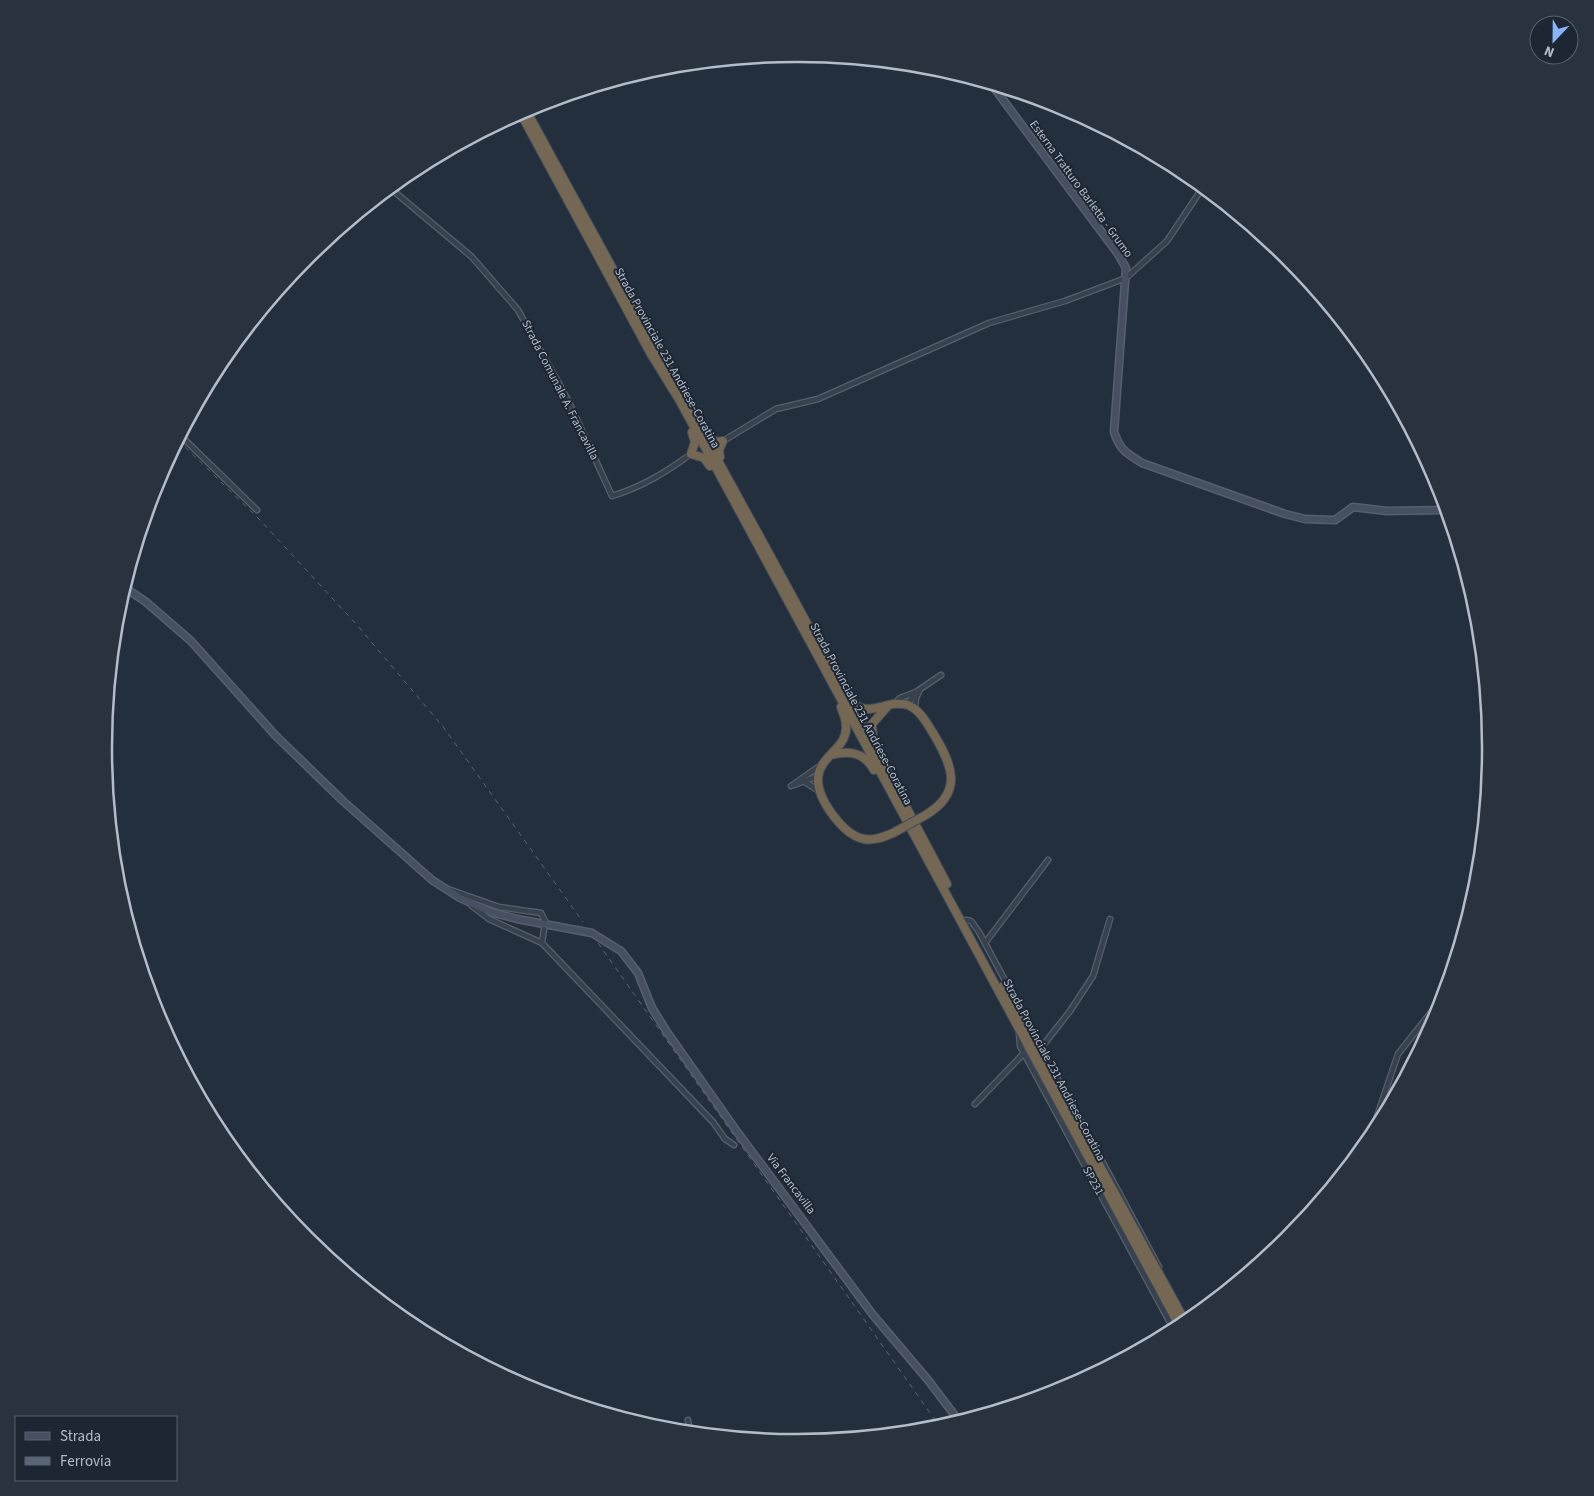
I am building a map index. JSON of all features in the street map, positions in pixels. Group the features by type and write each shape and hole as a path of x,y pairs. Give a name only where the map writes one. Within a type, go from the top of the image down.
{"highway":[{"name":"Strada Provinciale 231 Andriese-Coratina","path":"530,117 655,348 689,404 966,920 1183,1314"},
{"name":"Strada Provinciale 231 Andriese-Coratina","path":"524,120 651,354 680,401 746,522 1176,1319"},
{"path":"680,401 679,407 695,438 695,447 691,454 700,455 707,461 734,510 746,522"},
{"path":"689,404 710,438 716,442 723,441 720,457 743,504"},
{"path":"839,681 851,700 860,707 878,709 891,704 906,705 916,710 936,738 951,769 948,794 942,804 893,833 873,840 854,835 836,819 821,793 818,776 821,765 844,739 846,726 841,708 843,703"},
{"path":"875,748 872,724 891,704"},
{"path":"829,756 846,751 862,756 870,763 896,801"}],"street":[{"name":"Esterna Tratturo Barletta - Grumo","path":"998,93 1118,254 1126,268 1114,432 1118,445 1142,463 1285,514 1305,519 1335,520 1353,507 1387,511 1439,510"},
{"name":"Strada Comunale A. Francavilla","path":"395,193 417,214 472,257 518,310 568,400 612,496 653,480 691,454"},
{"path":"723,441 776,410 818,400 989,323 1065,301 1126,278 1167,241 1199,193"},
{"path":"185,440 257,510"},
{"path":"130,591 146,602 191,641 276,735 343,801 444,888 542,943 713,1122 725,1139 734,1145"},
{"path":"906,705 916,692 941,675"},
{"path":"916,710 916,698 921,688"},
{"path":"891,704 900,698 916,692"},
{"path":"906,705 909,694"},
{"path":"803,780 821,765"},
{"path":"803,780 818,776"},
{"path":"803,780 821,793"},
{"path":"985,942 1048,860"},
{"path":"444,888 460,891 499,907 542,914 545,921"},
{"name":"Via Francavilla","path":"490,915 592,933 621,951 638,974 658,1017 738,1133 873,1315 954,1415"},
{"path":"1041,1048 1070,1011 1093,976 1110,919"},
{"path":"966,920 973,923 985,942 1183,1314"},
{"path":"542,943 544,928"},
{"path":"1379,1110 1398,1054 1426,1018"},
{"name":"SP231","path":"1019,1029 1020,1046 1170,1323"},
{"path":"975,1104 1024,1053"},
{"path":"688,1420 689,1425"}],"railway":[{"path":"182,444 260,520 357,625 444,728 583,922"},
{"path":"598,943 934,1419"}]}
